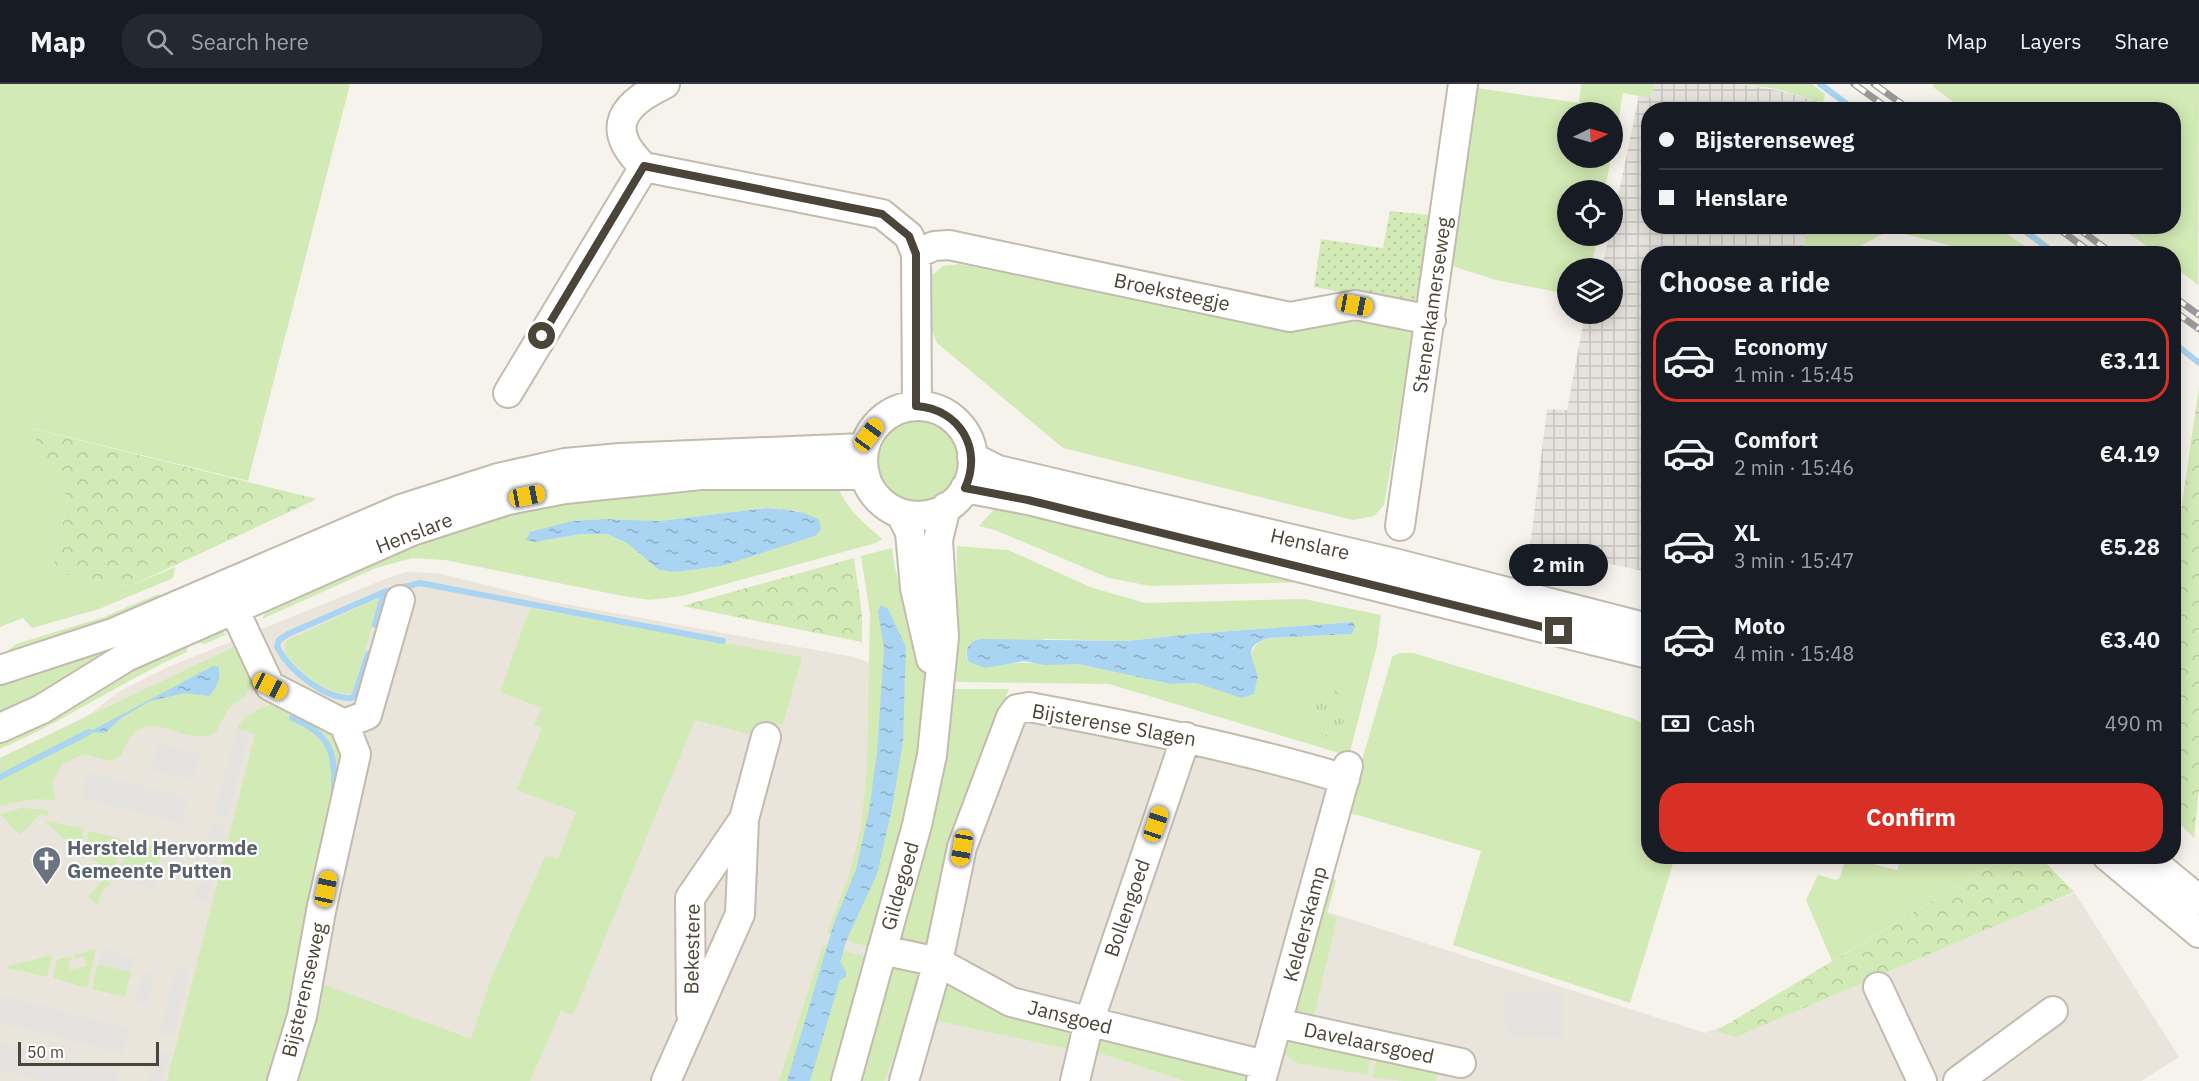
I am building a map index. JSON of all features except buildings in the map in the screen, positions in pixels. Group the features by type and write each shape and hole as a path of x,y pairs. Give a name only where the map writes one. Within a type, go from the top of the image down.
{"street":[{"path":"665,84 635,101 622,117 624,140 644,166 882,214 909,236 916,254 916,406"},
{"name":"Stenenkamerseweg","path":"1401,526 1463,84"},
{"path":"508,393 644,166"},
{"name":"Broeksteegje","path":"916,254 934,246 949,245 1290,317 1355,305 1431,320"},
{"path":"916,406 937,410 954,420 967,437 972,457 972,468 956,498 921,515 900,513 881,502 865,461 869,435 889,414 916,406"},
{"name":"Henslare","path":"0,728 42,709 126,657 230,599 401,509 498,478 565,463 692,454 865,461"},
{"name":"Henslare","path":"972,457 998,470 1394,563 1641,626"},
{"name":"Henslare","path":"956,498 994,492 1641,652"},
{"name":"Gildegoed","path":"846,1081 917,825 932,755 937,688 944,637 938,540 956,498"},
{"name":"Gildegoed","path":"900,513 910,532 915,588 937,688"},
{"path":"230,599 270,686 344,724 367,715 400,600"},
{"name":"Henslare","path":"0,670 113,633 230,599"},
{"name":"Bijsterense Slagen","path":"904,1081 938,962 962,848 1011,717 1017,709 1029,707 1186,736 1347,773"},
{"name":"Bijsterenseweg","path":"282,1081 302,1016 321,911 356,753 344,724"},
{"name":"Bollengoed","path":"1075,1081 1089,1022 1186,736"},
{"name":"Bekestere","path":"666,1081 741,914 744,819 766,737"},
{"name":"Kelderskamp","path":"1263,1073 1347,773"},
{"name":"Bekestere","path":"691,1024 690,898 744,819"},
{"path":"2117,864 2199,933"},
{"path":"2156,864 2199,900"},
{"name":"Jansgoed","path":"882,950 938,962 1011,1002 1089,1022 1263,1073"},
{"path":"1878,987 1922,1081"},
{"path":"1958,1081 2053,1011"},
{"name":"Davelaarsgoed","path":"1278,1023 1463,1075"}],"shaded area":[{"path":"1654,84 1740,84 1781,91 1820,102 1641,102 1641,234 1806,234 1804,246 1641,246 1641,571 1530,547 1547,409 1567,410 1583,324 1623,324 1623,258 1604,258 1607,246 1623,246 1621,180 1639,96 1651,97"},
{"path":"406,572 437,573 554,602 854,657 958,698 996,701 1052,696 1348,784 1325,911 1705,1033 2075,893 2179,1057 2141,1081 0,1081 0,758 87,716 122,690 166,668"},
{"path":"237,729 250,732 228,818 214,815"},
{"path":"158,744 200,754 193,781 152,770"},
{"path":"87,772 189,798 182,824 81,799"},
{"path":"213,821 226,825 206,903 193,900"},
{"path":"173,851 184,854 177,883 167,880"},
{"path":"121,866 156,875 152,889 127,882 116,883"},
{"path":"102,946 116,954 134,958 131,972 98,964"},
{"path":"176,968 189,972 173,1037 159,1033"},
{"path":"143,972 154,975 147,1004 136,1001"},
{"path":"1504,992 1564,992 1564,1038 1507,1037 1507,1023 1504,1023"},
{"path":"0,995 130,1028 123,1054 0,1023"},
{"path":"0,1042 119,1071 117,1081 43,1081 0,1070"},
{"path":"154,1052 168,1055 162,1081 147,1081"}],"green space":[{"path":"0,84 350,84 248,481 31,428 68,499 53,572 130,586 175,567 173,578 99,609 32,628 23,618 0,627"},
{"path":"1581,84 1654,84 1651,98 1623,93 1621,102 1579,102"},
{"path":"1742,84 1812,84 1825,94 1823,102 1820,102 1777,89"},
{"path":"1934,84 2199,84 2198,285 2181,272 2181,246 2146,246 2130,234 2181,234 2181,102 1953,102 1933,87"},
{"path":"1470,87 1572,102 1557,102 1557,168 1609,168 1607,180 1557,180 1557,246 1595,246 1593,258 1557,258 1557,292 1496,280 1446,264"},
{"path":"1390,211 1429,215 1431,220 1421,295 1413,302 1405,303 1314,287 1321,239 1383,248"},
{"path":"1806,234 1883,234 1861,246 1804,246"},
{"path":"1905,234 2007,234 2025,246 1952,246"},
{"path":"959,264 1291,329 1344,317 1414,332 1384,505 1374,516 1353,520 1063,448 937,343 932,331 931,276 943,266"},
{"path":"2199,387 2199,789 2194,838 2181,826 2181,511"},
{"path":"911,418 927,418 943,425 954,436 961,452 958,476 949,490 927,502 911,502 895,495 884,484 877,468 877,452 884,436 895,425"},
{"path":"30,428 317,499 130,586 53,572 68,499"},
{"path":"836,480 848,506 882,539 876,543 682,596 650,600 445,560 412,558 376,568 262,619 268,607 408,540 542,500 709,491 737,486","holes":["767,508 798,511 815,536 722,566 675,572 659,570 627,543 607,534 582,534 535,542 572,521 604,519 660,521"]},
{"path":"999,504 1310,582 1150,586 1109,578 995,530 979,526"},
{"path":"957,546 1008,550 1090,587 1145,603 1304,599 1381,615 1377,646 1349,756 1109,684 956,682","holes":["1353,622 1352,634 1269,638 1257,644 1252,653 1258,676 1254,694 1196,683 1171,684 1078,664 969,662 966,657 967,648 1046,639 1127,641"]},
{"path":"892,548 899,583 925,666 927,704 907,811 869,947 827,934 851,869 861,828 867,771 870,614 861,556"},
{"path":"854,558 862,615 862,642 682,606"},
{"path":"158,594 167,599 1,662 5,653 16,644 104,617"},
{"path":"381,597 352,693 333,691 324,687 314,681 285,653 286,641"},
{"path":"530,608 802,657 783,724 757,725 753,735 695,720 573,1015 561,1010 530,1081 291,1081 317,982 471,1039 491,979 545,856 558,859 576,812 516,790 542,728 534,725 542,708 500,692"},
{"path":"170,616 0,723 0,676"},
{"path":"218,630 227,634 205,644 197,642 194,635"},
{"path":"188,643 187,652 0,749 0,736 88,690"},
{"path":"240,644 253,678 251,687 246,695 228,709 216,732 203,736 152,726 141,728 130,738 121,756 109,761 84,754 62,764 52,783 56,800 31,799 0,806 0,758"},
{"path":"1399,653 1413,653 1641,722 1641,864 1673,864 1630,1003 1453,945 1481,851 1347,812 1392,657"},
{"path":"1325,687 1332,687 1340,695 1347,713 1341,728 1326,737 1318,731 1316,713 1319,696"},
{"path":"952,689 1009,689 949,839 935,947 899,941"},
{"path":"281,701 329,724 347,755 274,1081 167,1081 255,734 237,729 250,714"},
{"path":"21,808 49,810 47,816 40,814 20,835 0,814"},
{"path":"44,820 84,829 79,852"},
{"path":"89,831 122,839 113,878 85,851"},
{"path":"127,840 162,849 156,875 121,866"},
{"path":"1844,864 1873,864 1897,870 1899,864 1994,864 1832,961 1806,900 1818,875 1837,880"},
{"path":"1994,864 2047,864 2074,892 1736,1037 1716,1031"},
{"path":"105,877 111,885 103,889 97,905 88,897"},
{"path":"1333,878 1336,881 1327,914 1337,918 1311,1028 1293,1018 1326,879"},
{"path":"823,945 867,957 833,1081 779,1081"},
{"path":"96,949 87,988 53,978 57,960 71,956 72,960 68,961 70,970 86,966 84,956 75,959 74,955"},
{"path":"52,955 47,977 5,967"},
{"path":"894,963 922,969 908,1019 884,1081 855,1081 887,971"},
{"path":"98,964 131,972 125,997 92,989"},
{"path":"943,981 1073,1029 1073,1050 929,1019"},
{"path":"1094,1035 1243,1066 1255,1081 1185,1081 1088,1049"},
{"path":"1285,1038 1372,1055 1367,1075 1297,1063 1279,1050"},
{"path":"1378,1056 1439,1069 1436,1081 1403,1081 1372,1077"}],"water":[{"path":"767,508 807,514 819,520 821,529 815,536 722,566 675,572 659,570 627,543 607,534 582,534 535,542 526,540 530,532 572,521 604,519 660,521"},
{"path":"881,605 888,609 906,647 903,741 893,804 877,874 847,939 840,962 846,971 846,977 840,980 810,1081 787,1081 834,923 856,870 869,811 877,753 884,648 878,611"},
{"path":"1353,622 1355,627 1352,634 1269,638 1255,645 1251,653 1258,676 1254,694 1242,698 1196,683 1171,684 1078,664 1045,665 1024,661 986,668 969,662 967,658 970,644 981,639 1127,641"},
{"path":"213,666 218,667 219,679 209,696 185,693 150,701 121,718 105,733 89,732"}],"waterway":[{"path":"1820,84 1844,102"},
{"path":"2029,234 2045,246"},
{"path":"2181,349 2199,363"},
{"path":"368,654 352,698 341,697 319,689 299,674 277,647 279,640 288,634 384,592 420,583 723,641"},
{"path":"375,625 384,592"},
{"path":"292,718 315,731 328,746 334,767 334,793"},
{"path":"0,777 89,732"}],"railway":[{"path":"1854,84 1879,102"},
{"path":"1874,84 1899,102"},
{"path":"2066,234 2082,246"},
{"path":"2086,234 2102,246"},
{"path":"2181,302 2199,315"},
{"path":"2181,316 2199,329"}],"place":[{"name":"Hersteld Hervormde Gemeente Putten","path":"46,886"}],"route":[{"path":"542,336 644,166 882,214 909,236 916,254 916,406 927,407 946,414 954,420 967,437 972,468 965,488 1028,500 1559,631"}]}
